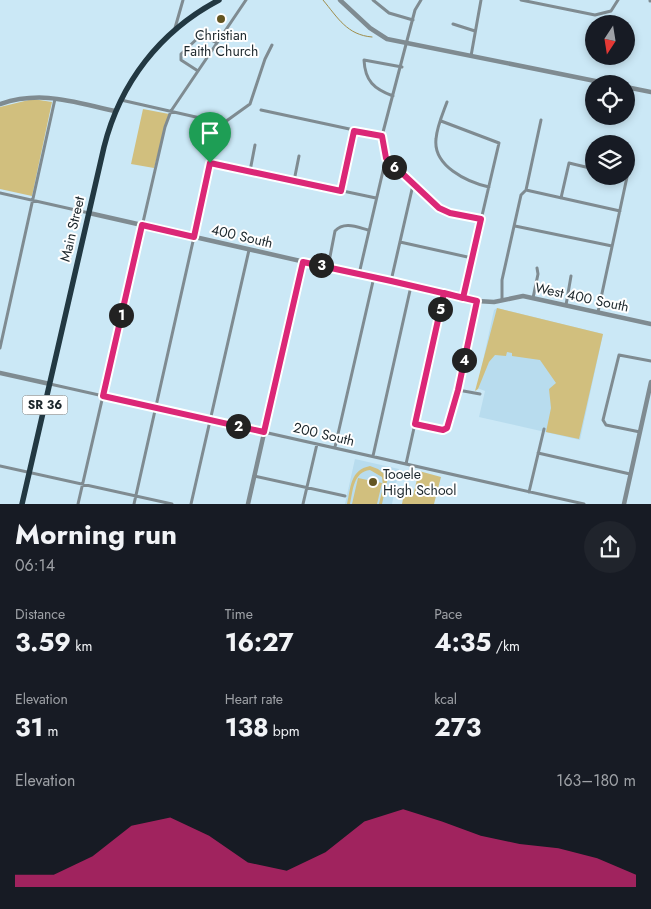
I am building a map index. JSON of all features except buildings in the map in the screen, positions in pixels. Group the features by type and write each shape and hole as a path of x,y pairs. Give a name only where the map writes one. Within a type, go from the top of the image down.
{"highway":[{"name":"Main Street","path":"22,504 104,147 114,111 144,62 190,17 219,0"}],"street":[{"path":"175,30 183,0"},
{"path":"78,504 142,225 171,111 246,0"},
{"path":"340,0 378,35 408,43 585,79"},
{"path":"372,0 389,14 413,20"},
{"path":"359,274 386,158 382,136 402,67 413,20 421,0"},
{"path":"471,56 481,0"},
{"path":"521,0 594,15 611,11 618,0"},
{"path":"453,24 475,31"},
{"path":"198,71 181,60 180,56 191,43 203,35 216,43"},
{"path":"134,504 217,126 250,104 265,59 272,46"},
{"path":"393,96 380,92 371,84 366,76 364,60 402,67"},
{"path":"635,89 651,92"},
{"path":"0,104 32,96 114,111"},
{"path":"0,348 55,99"},
{"path":"120,100 209,120 217,126"},
{"path":"447,102 436,139 437,150 442,159 468,182 489,187"},
{"path":"261,110 382,136"},
{"path":"502,300 501,289 514,226 521,195 526,190 541,120"},
{"path":"441,121 499,143 463,298"},
{"path":"341,191 354,131"},
{"path":"250,171 255,145"},
{"path":"294,181 299,156"},
{"path":"386,158 439,208 450,213 481,219"},
{"path":"210,163 376,198"},
{"path":"561,198 569,163 585,167"},
{"path":"391,281 413,184"},
{"path":"598,312 626,185"},
{"path":"526,190 620,211"},
{"name":"400 South","path":"0,193 303,262"},
{"path":"328,267 335,231 338,228 344,225 368,230"},
{"path":"514,226 612,246"},
{"path":"400,242 472,258"},
{"path":"191,504 249,250"},
{"path":"248,504 303,262"},
{"name":"West 400 South","path":"303,262 477,301 494,302 512,297 533,298 651,324"},
{"path":"533,298 538,274 536,268"},
{"path":"566,305 571,276"},
{"path":"335,447 374,277"},
{"path":"373,456 411,286"},
{"path":"406,464 444,293"},
{"path":"415,424 443,430 450,423 477,301"},
{"path":"640,432 606,425 602,420 619,355 651,361"},
{"name":"200 South","path":"0,373 584,504"},
{"path":"624,504 651,382"},
{"path":"458,390 480,394"},
{"path":"529,492 544,429"},
{"path":"303,504 317,444"},
{"path":"538,453 630,474"},
{"path":"0,466 172,504"},
{"path":"254,476 345,496"}],"shaded area":[{"path":"33,99 52,102 32,196 0,189 0,107"},
{"path":"143,109 169,114 154,168 131,164"},
{"path":"497,308 603,334 580,440 479,417 485,391 477,388 494,310"},
{"path":"497,308 603,334 579,439 546,432 551,408 549,389 556,383 540,360 512,356 512,353 507,352 506,356 495,355 489,362 478,389 475,391"},
{"name":"Tooele High School","path":"355,459 399,469 392,504 345,504"},
{"path":"370,466 378,469 388,477 382,504 379,504 383,487 382,477 370,470 360,474 357,478 350,504 347,504 352,480 355,475 363,468"},
{"path":"419,471 441,477 434,504 402,504 404,494 413,496"},
{"path":"358,478 382,483 377,504 352,504"}],"waterway":[{"path":"323,0 349,29 363,36 372,37"}],"place":[{"name":"Christian Faith Church","path":"221,19"},
{"name":"Tooele High School","path":"373,482"}],"route":[{"path":"210,163 194,237 142,225 103,396 264,432 303,262 374,277 411,286 444,293 477,301 458,390 447,428 443,430 415,424 444,293 463,298 481,219 450,213 439,208 386,158 382,136 354,131 341,191 210,163"}]}
